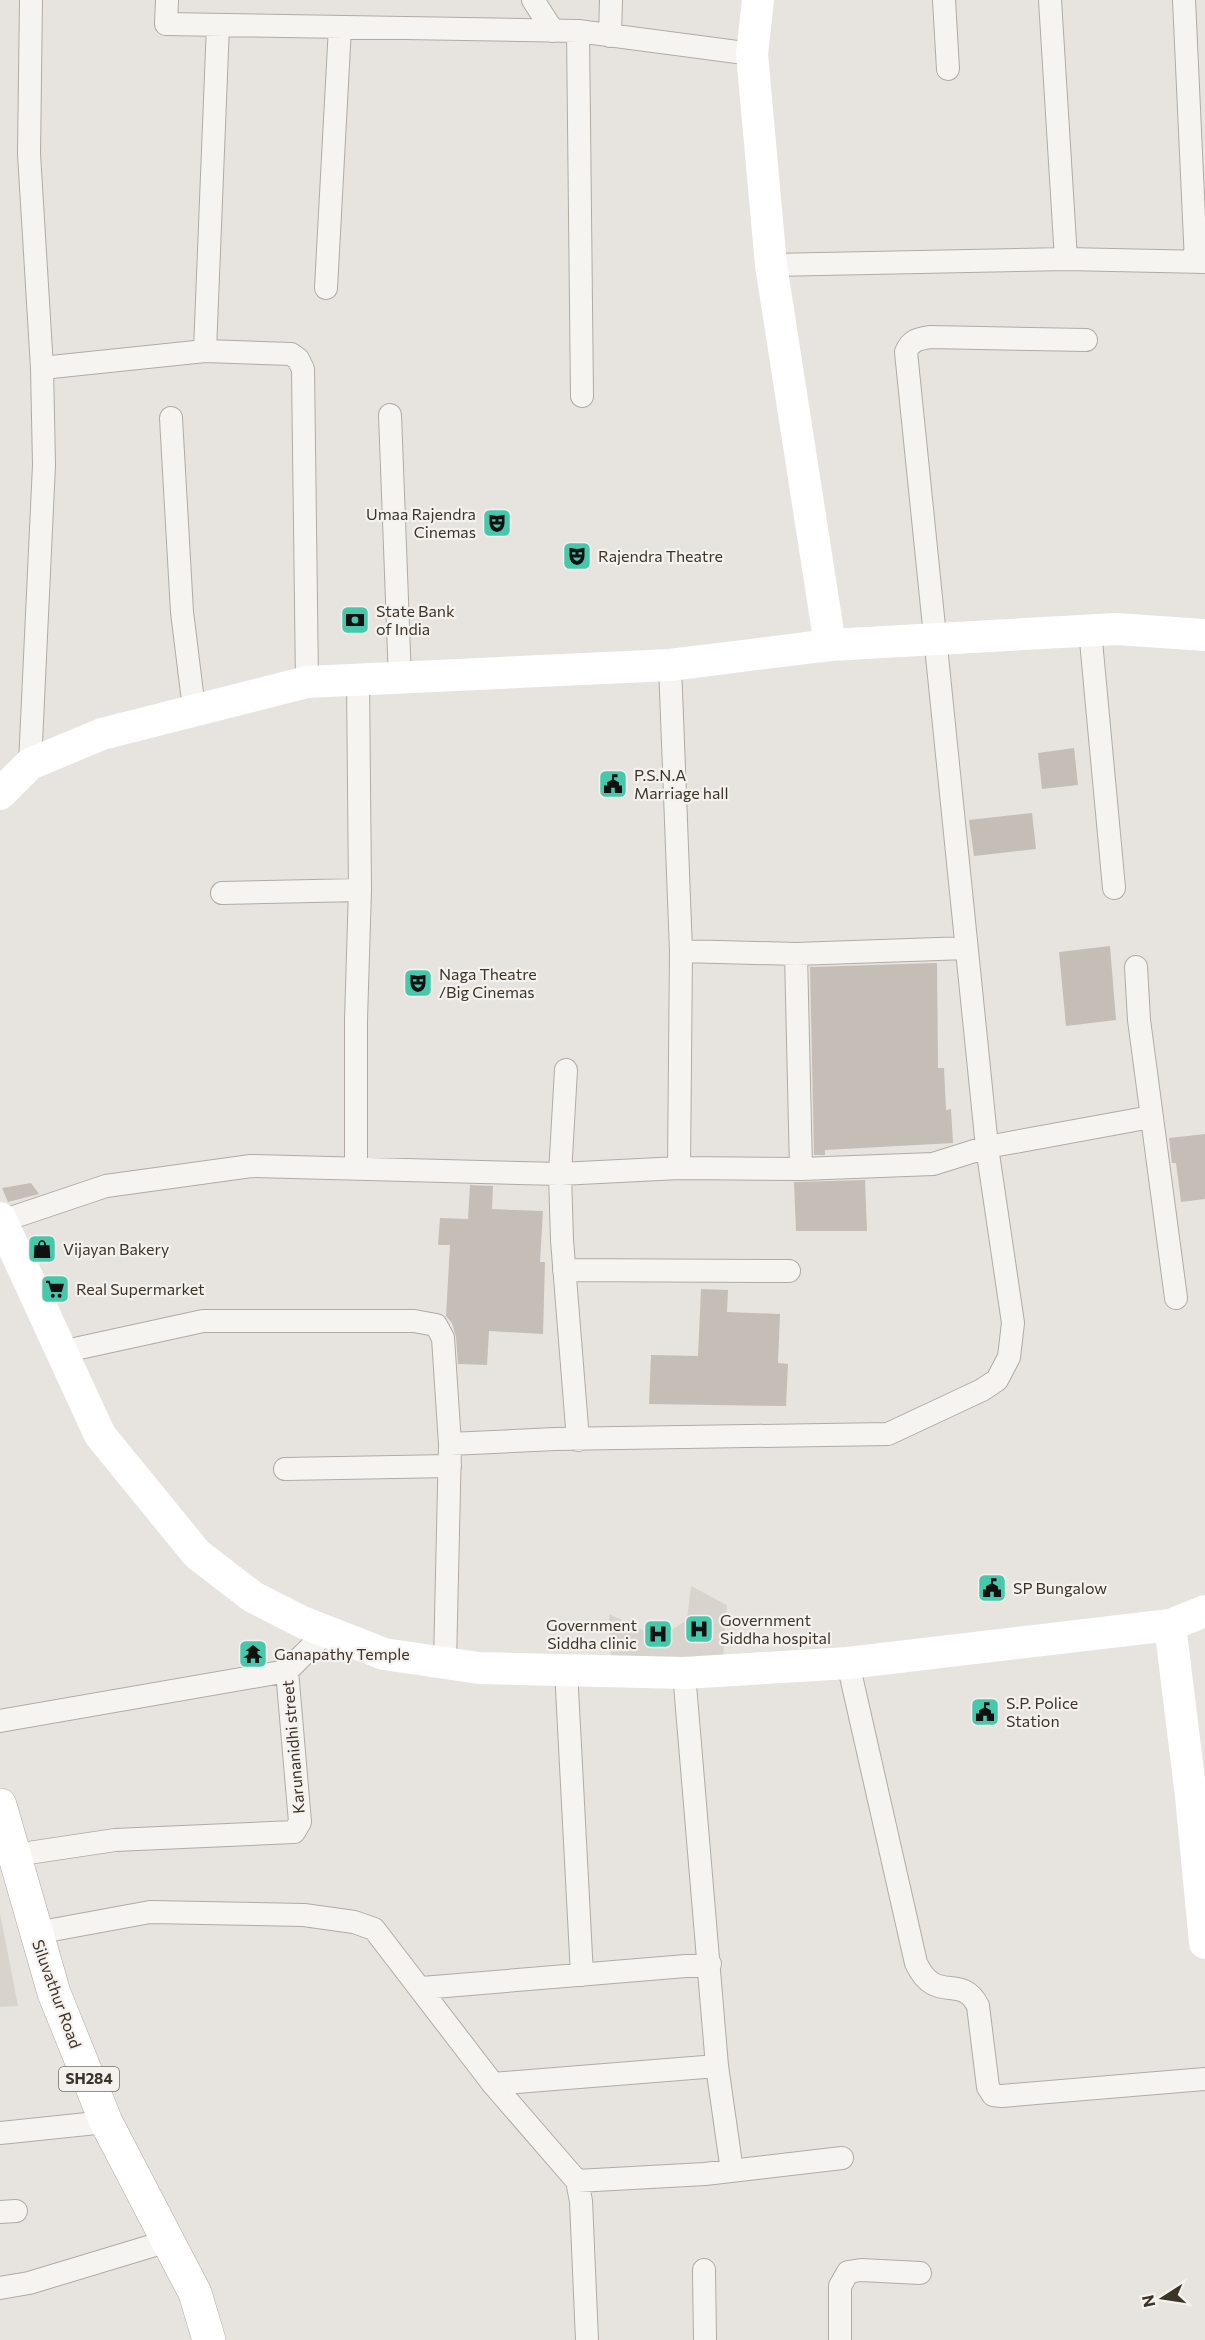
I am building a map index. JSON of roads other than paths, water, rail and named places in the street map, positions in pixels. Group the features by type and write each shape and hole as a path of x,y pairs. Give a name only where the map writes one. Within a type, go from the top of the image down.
{"main road":[{"name":"Siluvathur Road","path":"1,1809 54,1993 106,2122 195,2293 209,2340"}],"street":[{"path":"30,764 44,465 42,368 29,154 31,0"},
{"path":"167,0 166,24 578,31 752,54"},
{"path":"533,0 553,31"},
{"path":"610,36 611,0"},
{"path":"758,0 752,54 771,265 830,645"},
{"path":"944,0 948,69"},
{"path":"1050,0 1066,259"},
{"path":"771,265 1066,259 1200,262 1184,0"},
{"path":"205,351 218,25"},
{"path":"326,288 340,27"},
{"path":"578,31 582,396"},
{"path":"285,1469 450,1455 578,1440 888,1434 982,1390 997,1380 1009,1357 1013,1323 987,1147 906,352 909,344 918,339 930,337 1086,340"},
{"path":"42,368 205,351 291,354 298,359 303,369 307,682"},
{"path":"390,415 400,679"},
{"path":"171,418 182,612 194,709"},
{"path":"0,794 30,764 102,734 307,682 670,665 830,645 1090,630 1116,629 1205,635"},
{"path":"1090,630 1114,888"},
{"path":"670,665 681,951 679,1168"},
{"path":"356,1168 356,1020 360,890 358,678"},
{"path":"222,892 360,890"},
{"path":"681,951 796,954 966,948"},
{"path":"796,954 801,1169"},
{"path":"1136,967 1139,1020 1176,1298"},
{"path":"566,1070 560,1174 564,1270 578,1440"},
{"path":"1151,1117 987,1147 933,1164 801,1169 679,1168 560,1174 251,1166 106,1186 1,1220 100,1435 197,1554 253,1597 326,1632 384,1654 478,1668 684,1673 848,1663 1170,1625 1205,1611"},
{"path":"564,1270 789,1271"},
{"path":"61,1352 203,1321 414,1321 436,1325 443,1338 450,1455 445,1663"},
{"path":"1170,1625 1198,1796 1205,1942"},
{"path":"287,1671 326,1632"},
{"path":"848,1663 916,1964 924,1979 934,1986 964,1990 973,1997 978,2006 987,2087 993,2095 1205,2079"},
{"path":"566,1670 582,1975"},
{"name":"Karunanidhi street","path":"0,1721 287,1671 300,1822 294,1832 115,1840 15,1855"},
{"path":"684,1673 717,2066 732,2171"},
{"path":"36,1933 150,1912 304,1916 354,1922 374,1929 422,1988 493,2084 577,2181 581,2201 587,2340"},
{"path":"422,1988 710,1964"},
{"path":"493,2084 717,2066"},
{"path":"0,2133 106,2122"},
{"path":"577,2181 732,2171 842,2158"},
{"path":"0,2288 29,2283 168,2241"},
{"path":"704,2270 705,2340"},
{"path":"840,2340 840,2286 848,2272 861,2270 920,2273"}],"place":[{"name":"Umaa Rajendra Cinemas","path":"497,523"},
{"name":"Rajendra Theatre","path":"577,556"},
{"name":"State Bank of India","path":"355,620"},
{"name":"P.S.N.A Marriage hall","path":"613,784"},
{"name":"Naga Theatre /Big Cinemas","path":"418,983"},
{"name":"Vijayan Bakery","path":"42,1249"},
{"name":"Real Supermarket","path":"55,1289"},
{"name":"SP Bungalow","path":"992,1588"},
{"name":"Government Siddha hospital","path":"699,1629"},
{"name":"Government Siddha clinic","path":"658,1634"},
{"name":"Ganapathy Temple","path":"253,1654"},
{"name":"S.P. Police Station","path":"985,1712"}]}
